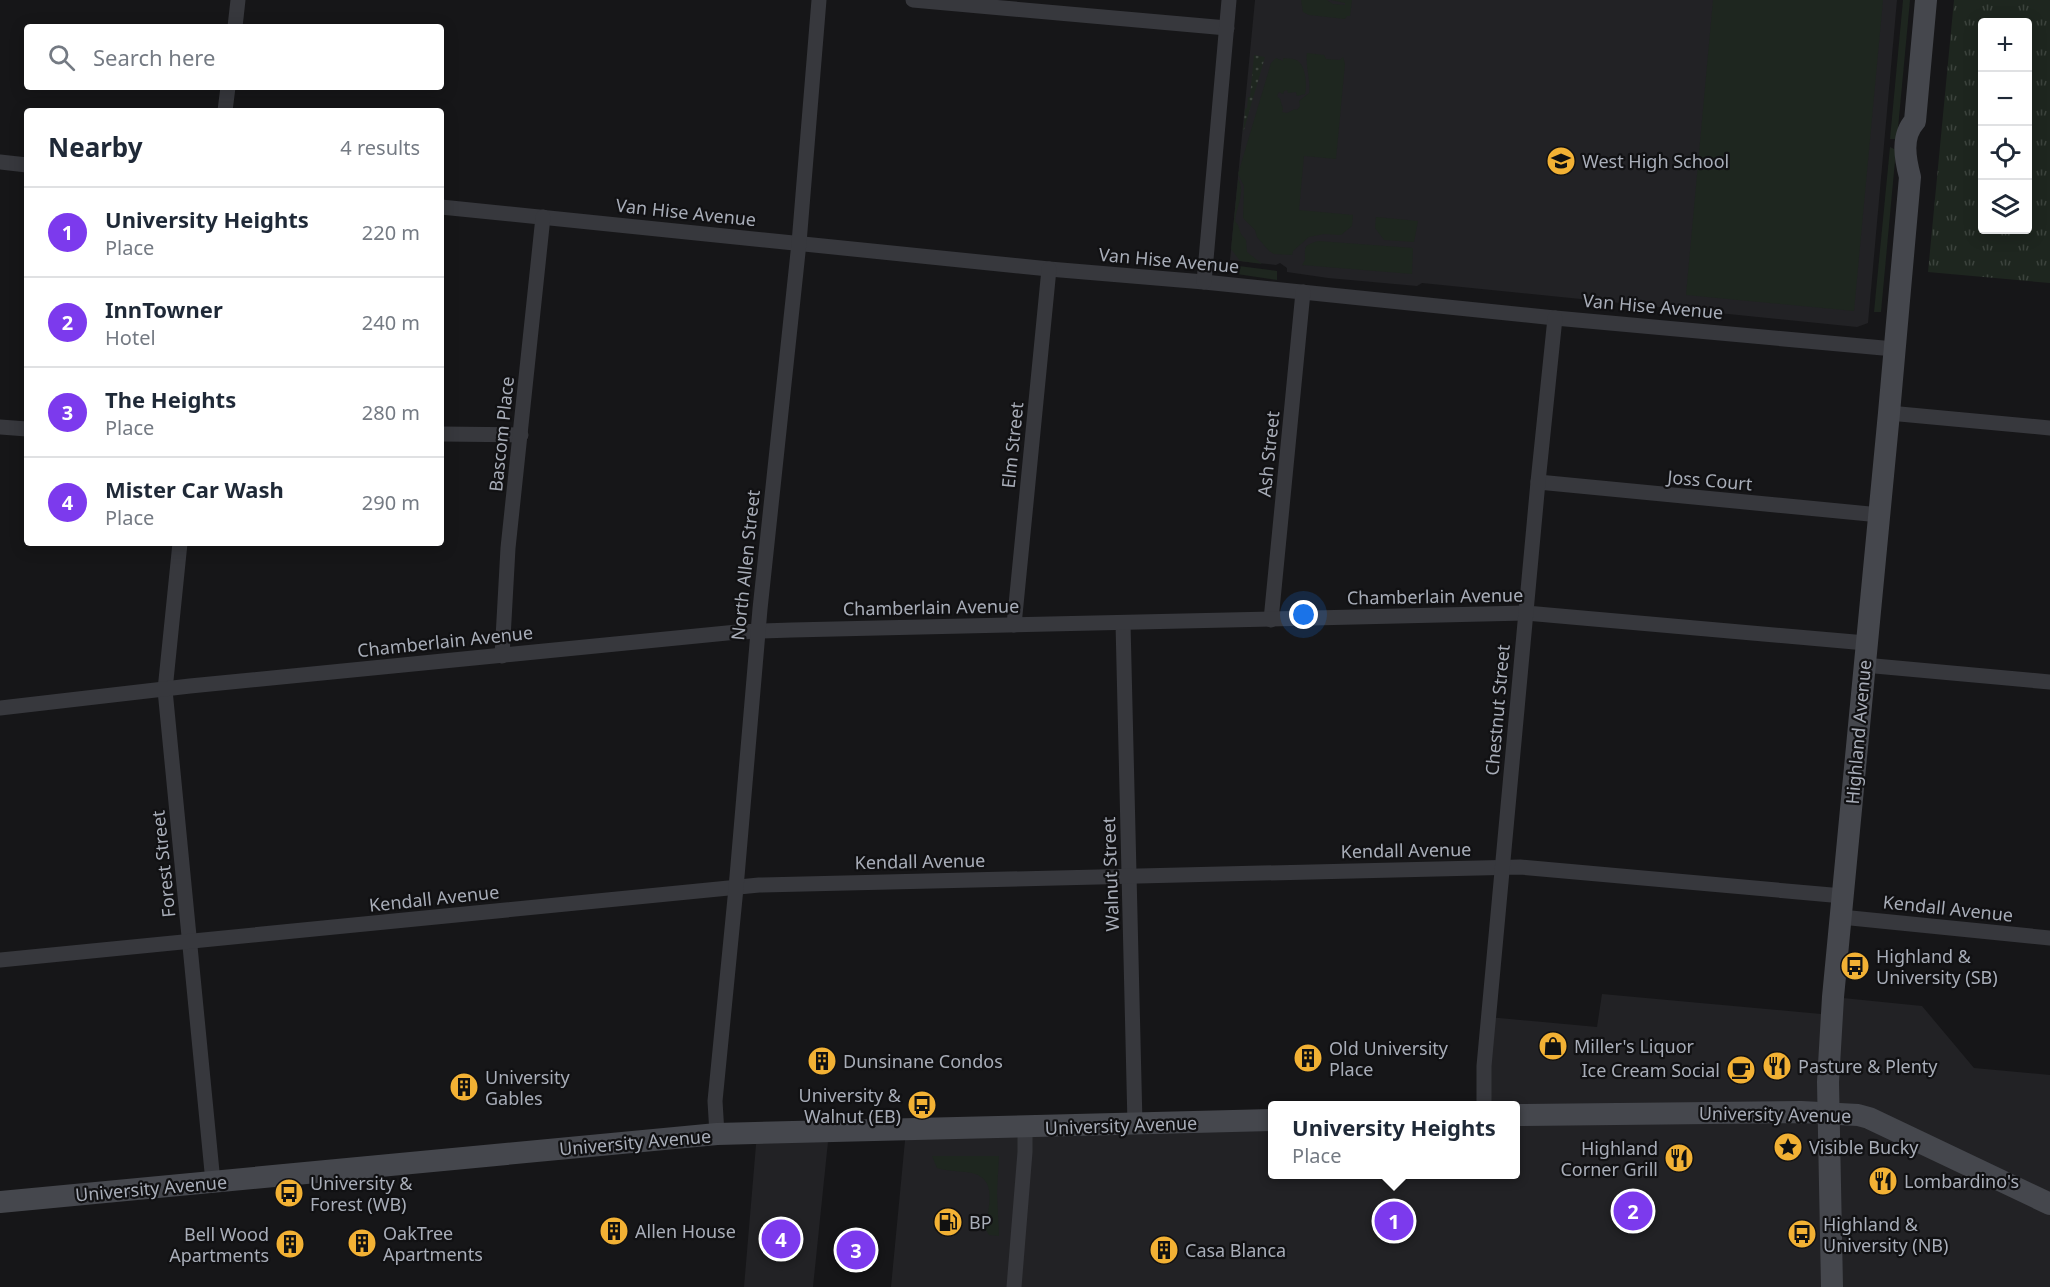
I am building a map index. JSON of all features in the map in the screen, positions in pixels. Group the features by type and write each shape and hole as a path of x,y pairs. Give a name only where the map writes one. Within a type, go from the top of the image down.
{"street":[{"path":"235,24 238,0"},
{"name":"North Allen Street","path":"717,1134 715,1101 758,631 799,243 819,0"},
{"path":"913,0 1227,28"},
{"path":"1204,282 1229,0"},
{"name":"Highland Avenue","path":"1832,1287 1828,1082 1833,997 1910,177 1917,162 1920,146 1920,130 1915,121 1926,0"},
{"path":"225,108 228,90"},
{"path":"0,162 24,165"},
{"name":"Van Hise Avenue","path":"444,207 1049,269 1894,349"},
{"name":"Bascom Place","path":"502,656 508,548 543,217"},
{"name":"Elm Street","path":"1014,625 1049,269"},
{"name":"Ash Street","path":"1271,620 1304,292"},
{"name":"Chestnut Street","path":"1484,1101 1484,1066 1555,318"},
{"path":"1889,413 2050,428"},
{"path":"0,427 24,429"},
{"path":"444,434 521,435"},
{"name":"Joss Court","path":"1538,482 1880,515"},
{"name":"Forest Street","path":"180,546 165,690 213,1182"},
{"name":"Chamberlain Avenue","path":"0,708 758,631 1526,613 1865,654 2050,682"},
{"name":"Walnut Street","path":"1123,623 1135,1124"},
{"name":"Kendall Avenue","path":"0,960 759,885 1503,867 1520,867 1842,907 2050,938"},
{"name":"University Avenue","path":"1520,1115 1801,1112 1858,1115 1869,1118 2050,1204"},
{"name":"University Avenue","path":"0,1202 717,1134 1268,1120"},
{"path":"1014,1287 1025,1128"}],"shaded area":[{"name":"West High School","path":"1255,0 1897,0 1868,323 1857,327 1422,283 1417,286 1328,278 1287,272 1287,268 1280,263 1276,265 1230,260"},
{"path":"1602,994 1832,1015 1833,997 1922,1006 1974,1068 2050,1075 2050,1287 891,1287 906,1130 1268,1120 1268,1179 1520,1179 1520,1101 1484,1101 1488,1017 1597,1027"},
{"path":"829,1132 813,1287 744,1287 757,1133"}],"green space":[{"path":"1301,0 1327,0 1333,4 1345,5 1345,3 1331,0 1352,0 1350,16 1345,19 1309,15 1303,12"},
{"path":"1713,0 1883,0 1854,311 1686,295"},
{"path":"1903,0 1910,0 1897,139 1890,139"},
{"path":"1954,0 2050,0 2050,283 1928,272"},
{"path":"1307,53 1324,55 1326,59 1340,60 1343,57 1345,64 1336,159 1304,156 1299,210 1353,215 1352,226 1341,235 1324,234 1309,237 1293,251 1292,255 1274,254 1269,251 1257,237 1255,230 1243,218 1244,186 1238,174 1271,63 1276,58 1283,61 1283,58 1295,59 1301,64 1304,72 1305,94 1297,96 1296,92 1288,93 1287,90 1283,94 1279,92 1277,96 1280,99 1282,112 1287,113 1297,110 1300,106 1299,101 1309,93"},
{"path":"1254,55 1265,57 1243,133 1245,109 1248,97 1250,97"},
{"path":"1890,147 1896,150 1881,312 1874,312"},
{"path":"1238,179 1241,195 1235,221 1246,240 1247,252 1262,264 1240,261 1231,249"},
{"path":"1376,217 1418,221 1414,242 1384,240 1375,228"},
{"path":"1318,241 1413,248 1412,274 1302,265 1305,260 1306,247"},
{"path":"1231,265 1277,271 1277,280 1230,273"},
{"path":"932,1156 999,1156 997,1193 999,1236 989,1235 986,1230 990,1193 984,1179 966,1172 937,1168"}],"place":[{"name":"West High School","path":"1561,161"},
{"name":"Highland & University (SB)","path":"1855,966"},
{"name":"Miller's Liquor","path":"1553,1046"},
{"name":"Old University Place","path":"1308,1058"},
{"name":"Dunsinane Condos","path":"822,1061"},
{"name":"Pasture & Plenty","path":"1777,1066"},
{"name":"Ice Cream Social","path":"1741,1070"},
{"name":"University Gables","path":"464,1087"},
{"name":"University & Walnut (EB)","path":"922,1105"},
{"name":"Visible Bucky","path":"1788,1147"},
{"name":"Highland Corner Grill","path":"1679,1158"},
{"name":"Lombardino's","path":"1883,1181"},
{"name":"University & Forest (WB)","path":"289,1193"},
{"name":"InnTowner","path":"1633,1211"},
{"name":"University Heights","path":"1394,1221"},
{"name":"BP","path":"948,1222"},
{"name":"Allen House","path":"614,1231"},
{"name":"Highland & University (NB)","path":"1802,1234"},
{"name":"Mister Car Wash","path":"781,1239"},
{"name":"OakTree Apartments","path":"362,1243"},
{"name":"Bell Wood Apartments","path":"290,1244"},
{"name":"The Heights","path":"856,1250"},
{"name":"Casa Blanca","path":"1164,1250"}]}
